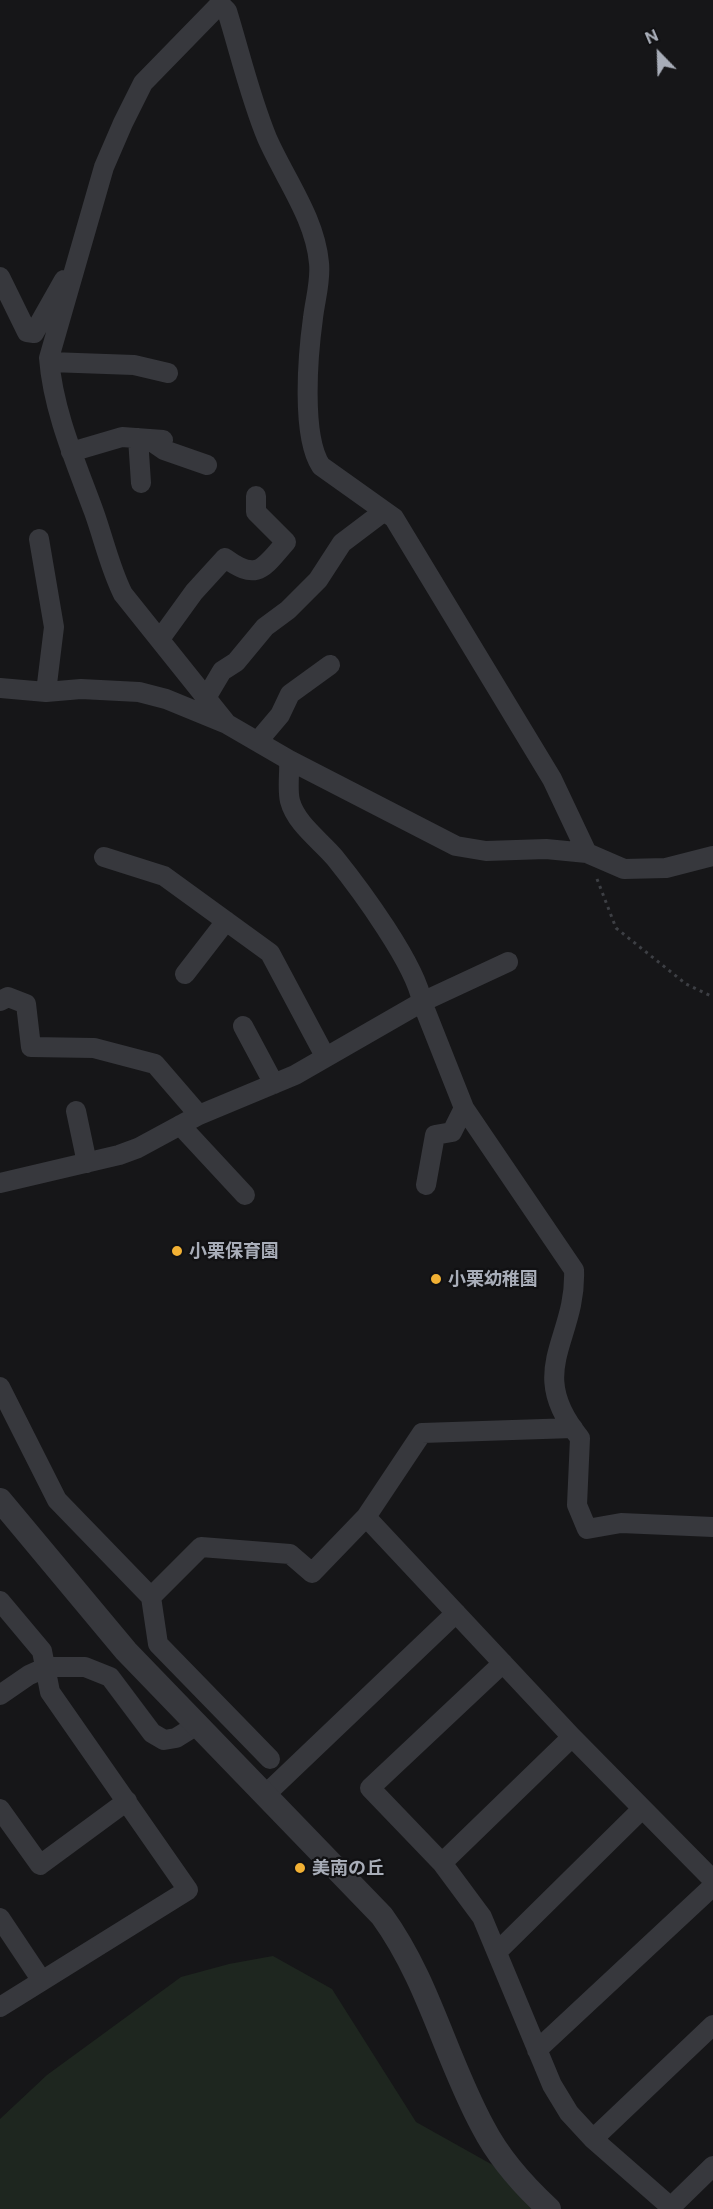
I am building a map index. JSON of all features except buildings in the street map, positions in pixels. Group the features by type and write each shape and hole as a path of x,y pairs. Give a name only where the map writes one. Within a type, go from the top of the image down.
{"street":[{"path":"227,724 123,594 111,570 71,452 50,362 104,167 143,83 220,4 227,11 266,134 280,168 312,227 317,245 320,267 310,339 308,396 313,455 321,466 394,518 552,779 587,853"},
{"path":"0,277 27,332 34,333 60,285 74,270"},
{"path":"50,362 134,365 168,373"},
{"path":"71,452 122,437 150,439 164,450 207,465"},
{"path":"141,483 150,439"},
{"path":"160,639 194,592 225,558 240,569 253,572 262,569 286,542 256,512 256,496"},
{"path":"206,698 222,672 236,662 265,627 288,610 318,580 342,543 383,512"},
{"path":"39,539 54,627 46,692"},
{"path":"258,741 280,715 290,694 330,665"},
{"path":"0,688 46,692 81,689 139,692 166,699 227,724 289,760 456,846 486,851 546,849 587,853 624,869 666,868 713,856"},
{"path":"289,760 290,801 303,825 334,857 368,901 420,986 422,1002 464,1108 574,1270 575,1294 552,1370 554,1392 580,1438 577,1505 587,1529 621,1523 713,1527"},
{"path":"104,857 164,876 270,953 325,1056"},
{"path":"185,974 226,921"},
{"path":"0,1183 87,1163 138,1148 199,1115 274,1084 422,1002 508,962"},
{"path":"0,1000 8,997 26,1004 31,1047 94,1048 155,1064 199,1115"},
{"path":"243,1026 274,1084"},
{"path":"426,1185 435,1135 452,1132 464,1108"},
{"path":"76,1111 87,1163"},
{"path":"180,1125 245,1195"},
{"path":"0,1387 57,1500 151,1597 158,1644 270,1759"},
{"path":"151,1597 201,1547 290,1554 312,1573 366,1518 422,1434 573,1428"},
{"path":"0,1500 126,1651 382,1916 403,1945 483,2128 504,2160 549,2209"},
{"path":"366,1518 572,1737 713,1880"},
{"path":"0,1600 42,1651 47,1667 50,1692 188,1890 0,2007"},
{"path":"264,1796 456,1612"},
{"path":"503,1663 370,1788 442,1863 482,1917 537,2050 569,2113 593,2139 672,2208 713,2166"},
{"path":"0,1695 29,1675 47,1667 85,1667 110,1677 152,1733 164,1740 176,1738 197,1725"},
{"path":"442,1863 572,1737"},
{"path":"0,1809 40,1865 127,1802"},
{"path":"497,1952 642,1809"},
{"path":"537,2050 713,1886"},
{"path":"0,1918 42,1981"},
{"path":"593,2139 713,2025"}],"path":[{"path":"587,853 616,928 686,984 713,997"}],"shaded area":[{"path":"273,1956 332,1989 416,2122 541,2192 557,2209 0,2209 0,2119 47,2075 181,1977 229,1964"}],"place":[{"name":"小栗保育園","path":"177,1251"},
{"name":"小栗幼稚園","path":"436,1279"},
{"name":"美南の丘","path":"300,1868"}]}
